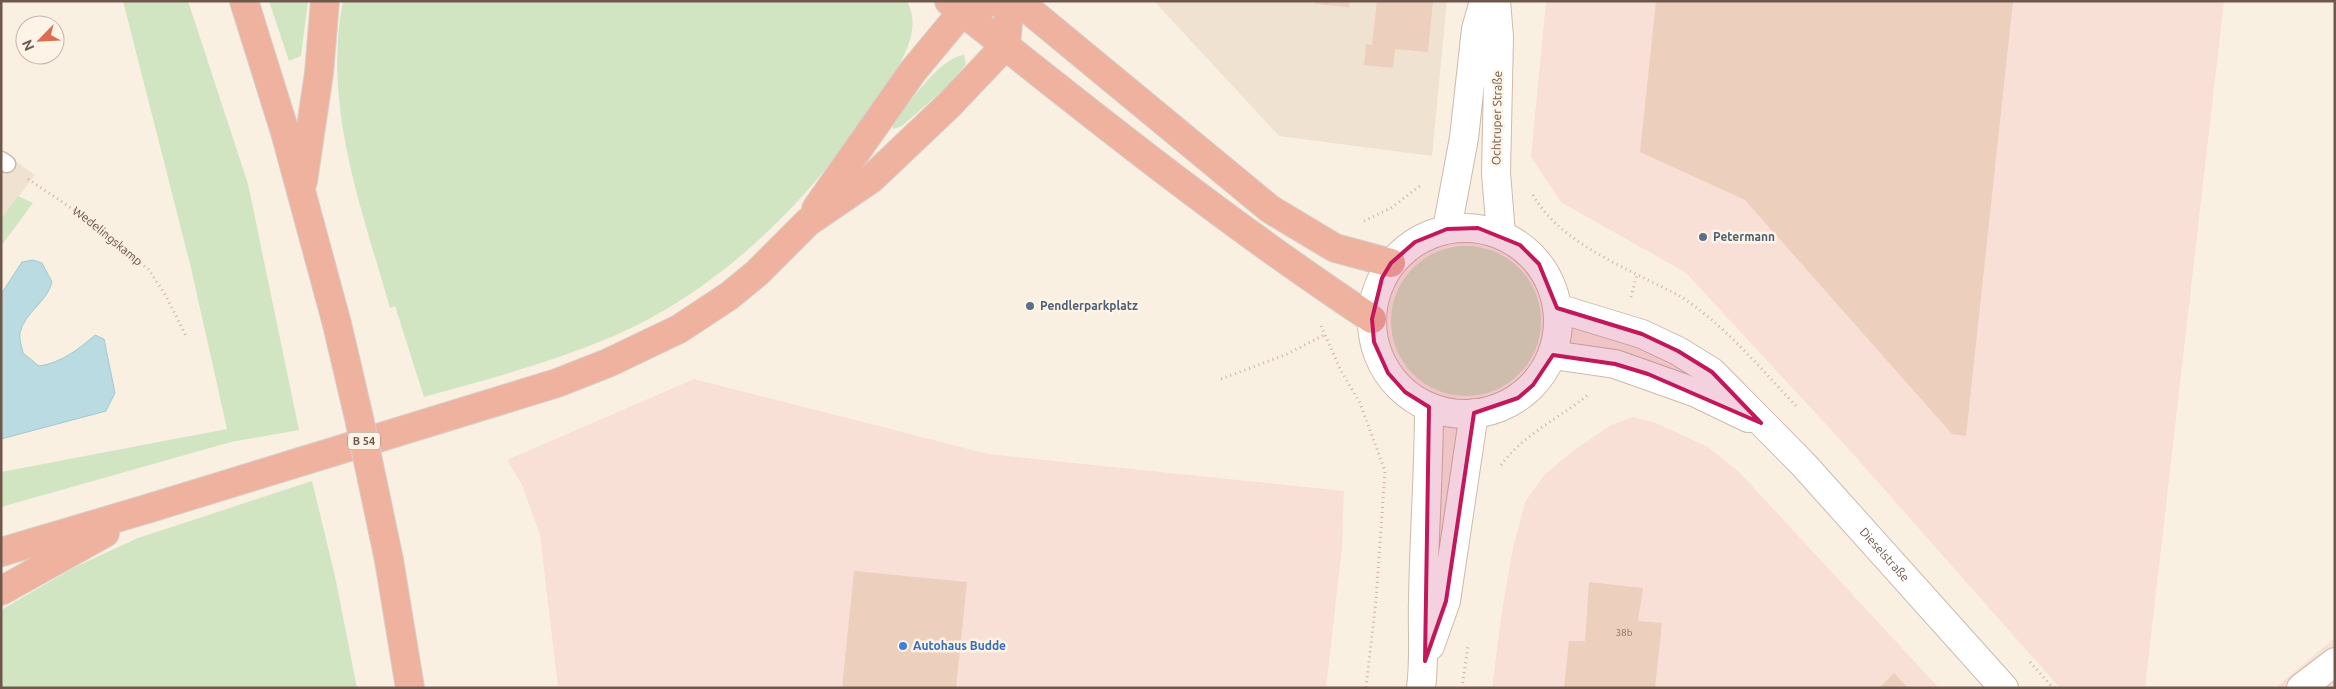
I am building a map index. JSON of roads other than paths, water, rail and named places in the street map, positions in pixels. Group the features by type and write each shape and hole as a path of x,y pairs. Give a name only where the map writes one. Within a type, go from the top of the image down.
{"highway":[{"name":"B 54","path":"244,1 301,192 360,418 389,560 410,688"},
{"path":"301,192 319,73 325,1"},
{"path":"1,552 558,383 608,363 679,329 729,296 757,273 808,222 956,6 993,1"},
{"path":"808,222 871,179 950,104 1006,46 1010,1"},
{"path":"1018,1 1270,209 1335,248 1391,264"},
{"path":"956,6 1180,182 1316,282 1372,320"},
{"path":"1,591 150,508"}],"main road":[{"path":"1448,229 1459,171 1476,29 1484,1"},
{"name":"Ochtruper Straße","path":"1496,1 1499,37 1496,173 1501,234"},
{"path":"1478,228 1501,234 1520,245 1539,264 1555,296 1560,327 1553,355 1533,385 1518,398 1488,411 1457,414 1429,407 1405,392 1388,373 1374,342 1372,320 1376,292 1391,264 1415,242 1448,229 1478,228"},
{"name":"Dieselstraße","path":"1557,308 1642,334 1678,351 1712,372 1803,464 2004,688"},
{"name":"Dieselstraße","path":"1553,355 1615,364 1694,392 1761,423"},
{"path":"1421,688 1425,661 1423,602 1429,471 1429,407"},
{"path":"1425,661 1446,601 1474,413"},
{"path":"2301,688 2335,662"}],"water":[{"path":"33,260 42,263 52,282 46,295 22,326 20,340 23,353 39,366 55,362 69,355 95,335 104,339 115,393 106,411 1,439 1,294 22,262"}],"place":[{"name":"Petermann","path":"1703,237"},
{"name":"Pendlerparkplatz","path":"1030,306"},
{"name":"Autohaus Budde","path":"903,646"}]}
